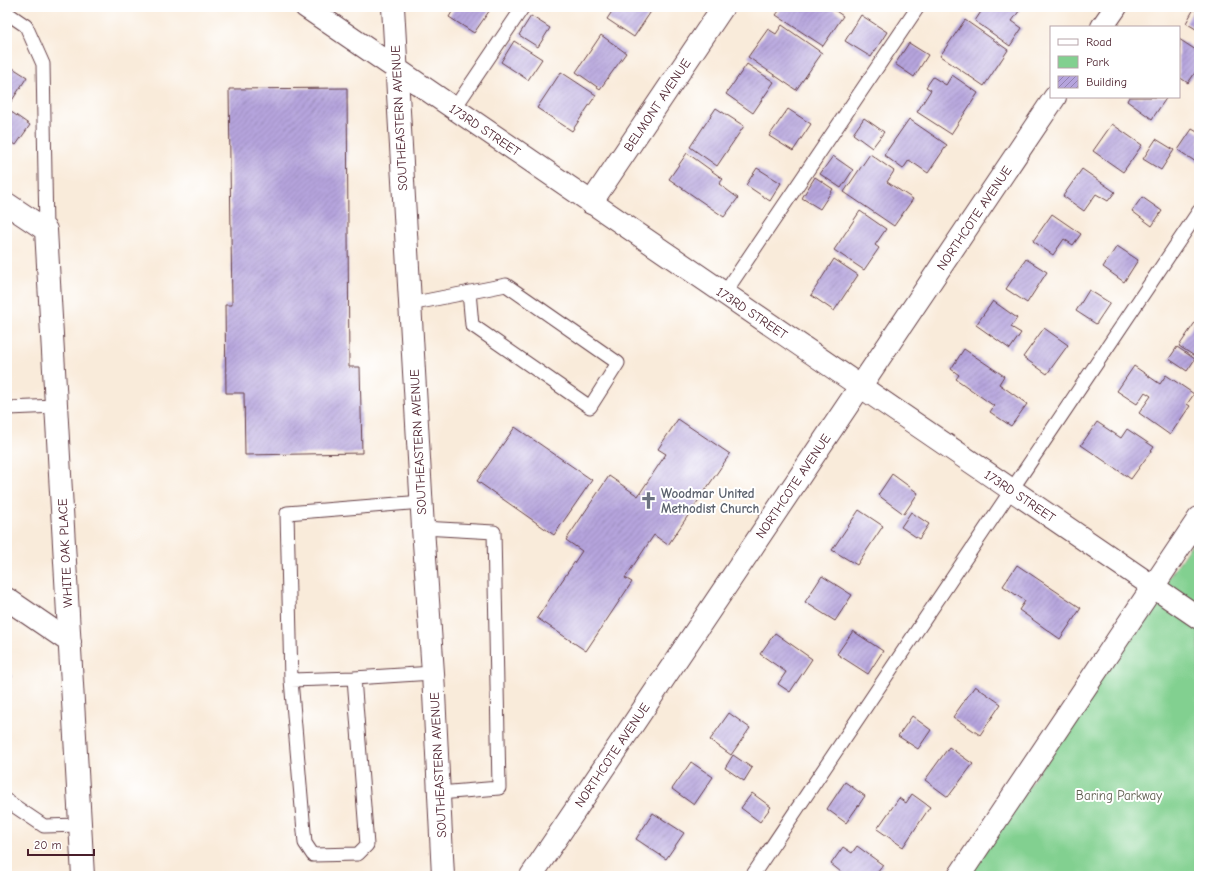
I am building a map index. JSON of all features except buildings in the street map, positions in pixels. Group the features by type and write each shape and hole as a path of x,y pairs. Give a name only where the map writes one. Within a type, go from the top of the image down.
{"street":[{"name":"173RD STREET","path":"306,7 1199,618"},
{"name":"SOUTHEASTERN AVENUE","path":"393,7 423,528 433,673 443,876"},
{"name":"BELMONT AVENUE","path":"591,203 723,7"},
{"path":"1103,26 1116,7"},
{"name":"NORTHCOTE AVENUE","path":"530,876 1054,98"},
{"path":"7,204 46,230"},
{"name":"WHITE OAK PLACE","path":"46,230 83,876"},
{"path":"959,876 1199,518"},
{"path":"7,599 70,642"}],"lane":[{"path":"454,109 522,7"},
{"path":"724,294 918,7"},
{"path":"7,13 26,26 43,64 46,230"},
{"path":"752,876 1199,211"},
{"path":"410,304 469,292 506,285 618,363 590,407 472,325 469,292"},
{"path":"7,407 56,406"},
{"path":"354,678 367,844 358,854 313,854 305,843 291,680 287,513 422,502"},
{"path":"423,528 494,532 499,788 439,793"},
{"path":"291,680 433,673"},
{"path":"7,801 44,826 80,825"}],"green space":[{"name":"Baring Parkway","path":"1199,533 1199,876 968,876"}],"place":[{"name":"Woodmar United Methodist Church","path":"648,500"}]}
